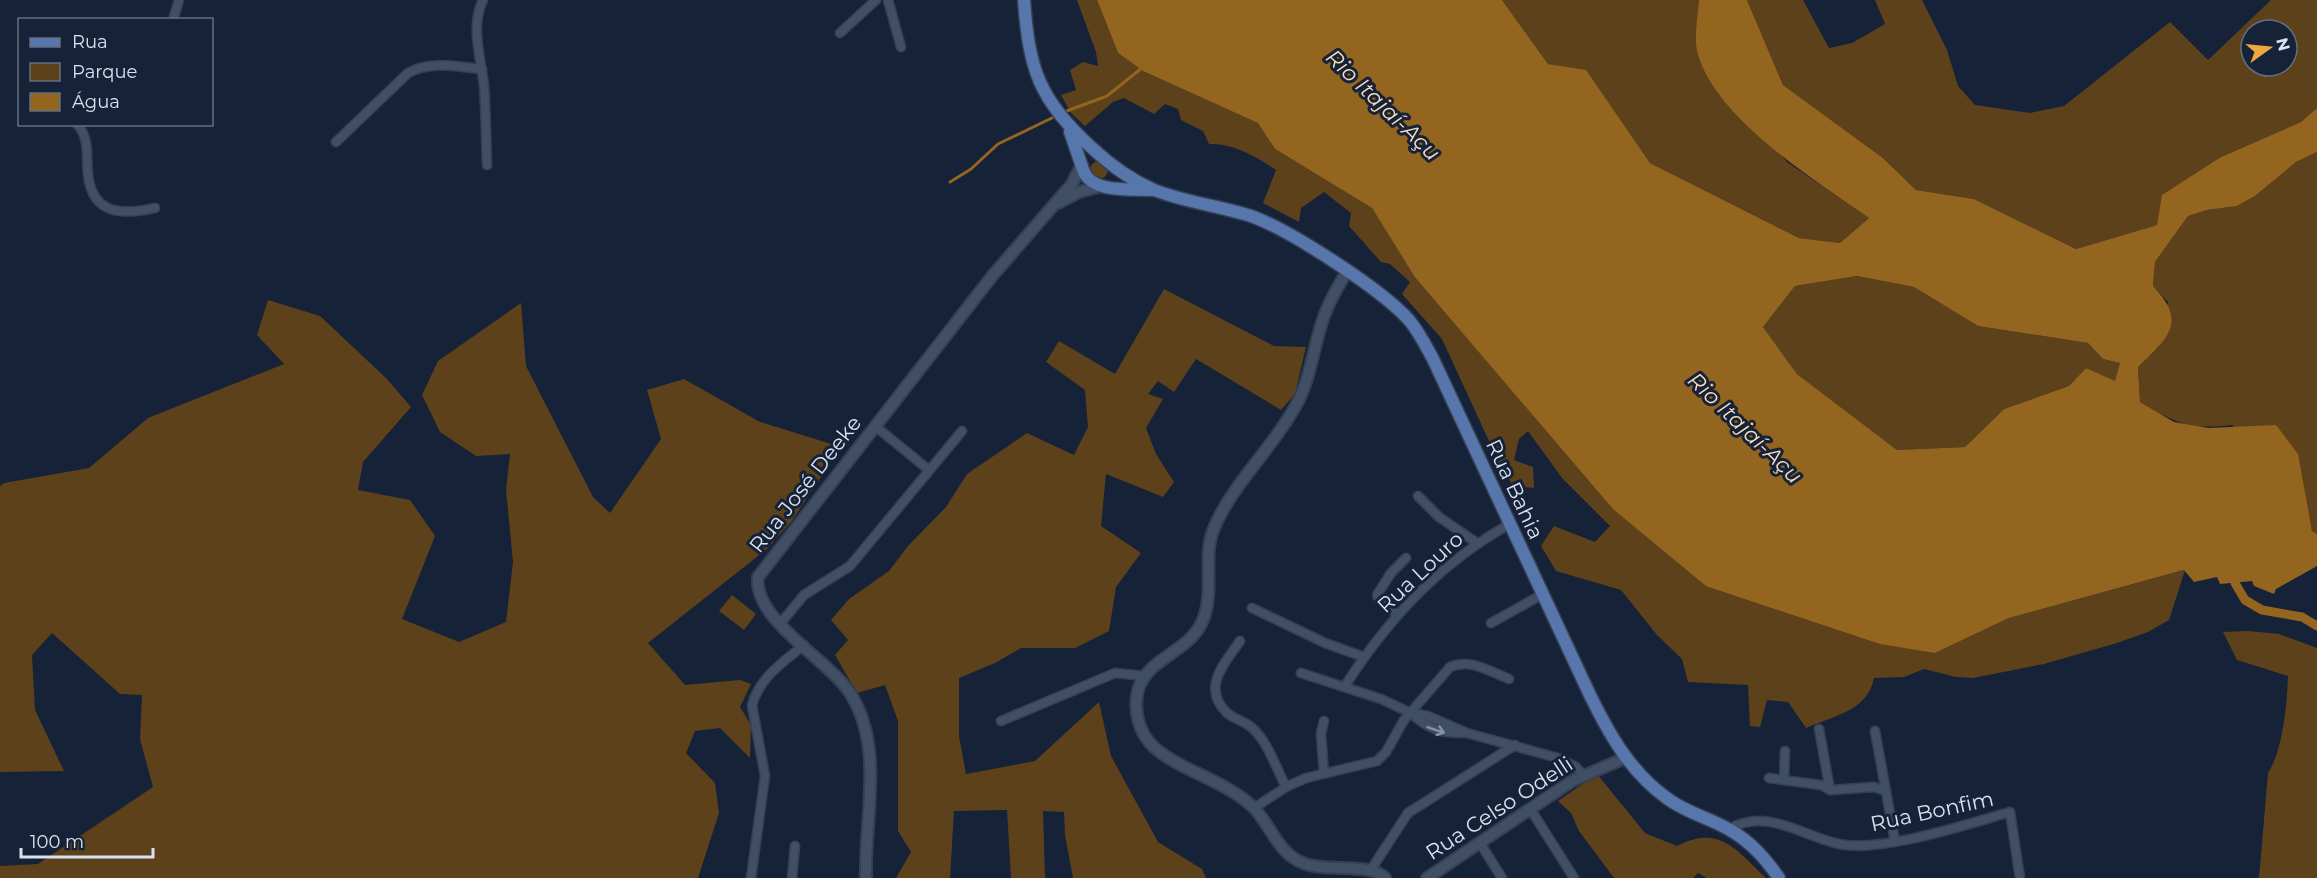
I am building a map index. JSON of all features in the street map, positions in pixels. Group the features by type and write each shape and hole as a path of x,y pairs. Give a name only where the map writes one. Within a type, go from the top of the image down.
{"main road":[{"name":"Rua Bahia","path":"1024,0 1029,48 1038,80 1050,103 1064,122 1097,153 1115,168 1154,190"},
{"name":"Rua Bahia","path":"1064,122 1088,178 1102,186 1154,190 1253,217 1287,233 1347,272 1390,302 1410,321 1423,340 1596,708 1625,758 1669,799 1729,829 1756,849 1779,878"},
{"path":"1082,165 1088,157 1097,153"},
{"path":"1102,186 1111,180 1115,168"}],"street":[{"path":"174,18 179,0"},
{"path":"483,0 478,10 476,28 482,69 487,165"},
{"path":"840,33 876,0"},
{"path":"888,0 901,47"},
{"path":"336,142 408,73 418,67 482,69"},
{"path":"78,126 86,137 88,176 96,198 110,210 128,214 155,208"},
{"name":"Rua José Deeke","path":"866,878 871,776 865,733 852,696 841,680 780,624 761,599 758,577 993,275 1072,184 1082,165"},
{"name":"Rua José Deeke","path":"1053,206 1079,192 1102,186"},
{"path":"1347,272 1322,322 1307,381 1296,407 1224,508 1213,530 1206,611 1200,625 1192,636 1144,676 1138,690 1137,710 1142,734 1162,753 1229,788 1254,808 1271,834 1286,851 1301,862 1339,870 1372,868 1385,878"},
{"path":"875,426 929,471"},
{"path":"780,624 804,595 850,566 962,431"},
{"path":"1418,496 1439,517 1477,543"},
{"name":"Rua Louro","path":"1345,686 1397,614 1477,543 1510,524"},
{"path":"1397,614 1379,600 1377,595 1391,573 1406,558"},
{"path":"1491,623 1544,594"},
{"path":"1252,608 1325,643 1364,657"},
{"path":"1240,641 1217,674 1214,688 1216,698 1228,713 1251,726 1261,738 1286,787"},
{"path":"751,878 765,776 752,705 755,694 767,676 804,645"},
{"path":"1254,808 1286,787 1324,773 1377,761 1386,752 1410,713 1449,667 1460,662 1469,663 1509,679"},
{"path":"1301,673 1345,686 1410,713 1428,716 1467,733 1558,759 1576,767 1583,775"},
{"path":"1001,721 1115,674 1144,676"},
{"path":"1324,721 1321,734 1324,773"},
{"path":"1818,729 1830,790"},
{"path":"1875,731 1895,841"},
{"path":"1372,868 1408,813 1515,745"},
{"path":"1784,780 1785,751"},
{"name":"Rua Celso Odelli","path":"1427,878 1583,775 1625,758"},
{"path":"1769,778 1821,785 1830,790 1874,787 1886,791"},
{"path":"1531,810 1574,878"},
{"name":"Rua Bonfim","path":"1729,829 1739,824 1772,821 1840,844 1895,841 1940,832 2010,812 2020,878"},
{"path":"1480,843 1502,878"},
{"path":"792,878 795,846"}],"green space":[{"path":"1077,0 1097,0 1118,53 1143,71 1259,123 1275,149 1372,208 1414,276 1935,653 2009,618 2185,570 2169,620 2148,632 2117,643 2044,664 1973,678 1956,677 1924,669 1904,677 1874,678 1865,698 1857,705 1838,716 1806,728 1788,702 1767,700 1760,727 1750,726 1748,685 1688,682 1682,659 1657,635 1621,590 1556,571 1541,546 1554,526 1595,542 1610,526 1562,478 1528,431 1519,439 1514,460 1533,467 1534,488 1513,486 1500,465 1442,339 1402,294 1410,282 1390,264 1381,262 1349,226 1351,213 1324,192 1301,208 1299,222 1263,203 1276,170 1236,148 1209,144 1203,131 1181,120 1178,109 1165,104 1154,114 1124,98 1113,102 1085,126 1071,113 1061,95 1076,90 1070,70 1083,62 1098,66 1096,52"},
{"path":"1502,0 1699,0 1697,50 1787,162 1869,218 1840,243 1799,238 1650,163 1586,71 1548,64"},
{"path":"1747,0 1803,0 1829,48 1852,43 1885,24 1875,0 1922,0 1947,50 1958,86 1975,105 2030,113 2064,106 2170,22 2208,60 2239,30 2239,78 2299,78 2299,18 2252,18 2271,0 2317,0 2317,108 2301,122 2221,157 2157,225 2076,249 1974,199 1916,190 1883,158 1783,85"},
{"path":"2317,152 2317,534 2312,531 2305,498 2232,425 2205,426 2183,423 2140,402 2138,367 2159,347 2168,302 2153,286 2155,262 2188,216 2207,210 2237,206 2255,196 2296,162"},
{"path":"1099,161 1105,164 1108,170 1105,176 1099,179 1093,176 1090,170 1093,164"},
{"path":"1857,276 1914,287 1978,326 2088,343 2103,359 2120,363 2115,382 2086,368 2069,386 2004,409 1965,447 1897,450 1797,374 1763,327 1795,286"},
{"path":"1164,289 1274,346 1306,347 1295,394 1281,410 1196,359 1174,392 1158,381 1148,394 1163,399 1146,428 1156,454 1174,482 1163,497 1106,474 1101,526 1141,553 1116,587 1109,631 1075,648 1021,648 995,663 959,678 959,736 966,774 1035,761 1099,702 1111,756 1158,842 1202,869 1206,878 1073,878 1065,835 1064,812 1043,811 1045,878 1011,878 1007,810 954,811 950,878 896,878 911,852 898,831 898,721 885,685 857,693 835,655 848,640 831,620 849,599 889,571 908,546 946,507 967,474 1027,433 1074,455 1088,427 1085,390 1046,362 1059,341 1115,374"},
{"path":"268,300 320,316 387,379 411,407 363,462 358,490 410,500 435,536 402,619 459,642 506,622 513,562 506,490 510,454 476,456 440,432 422,395 438,361 521,303 526,366 593,497 610,513 661,439 647,390 684,379 760,422 841,447 791,522 768,548 648,643 685,685 740,680 751,684 740,707 751,725 750,758 720,728 695,731 686,753 715,783 719,813 698,878 0,878 0,866 38,864 153,787 140,739 142,695 120,694 52,633 32,655 35,710 64,771 0,772 0,486 4,483 89,468 148,418 284,364 257,335"},
{"path":"732,595 756,614 744,630 719,611"},
{"path":"2249,631 2279,634 2317,648 2317,878 2259,878 2268,773 2281,740 2288,676 2237,660 2223,632"},
{"path":"1597,774 1645,833 1677,846 1692,840 1716,839 1736,850 1766,878 1707,878 1698,873 1693,878 1614,878 1579,831 1571,813 1558,801"}],"water":[{"name":"Rio Itajaí-Açu","path":"1097,0 1502,0 1548,64 1586,70 1650,163 1799,238 1840,243 1869,218 1769,145 1723,100 1707,76 1697,51 1699,0 1747,0 1783,85 1883,158 1916,190 1974,199 2076,249 2157,225 2162,195 2221,157 2301,122 2317,108 2317,152 2296,162 2255,196 2237,206 2207,210 2188,216 2155,262 2153,286 2164,299 2172,320 2165,338 2138,367 2140,402 2174,422 2209,428 2276,425 2298,454 2312,531 2317,534 2317,566 2276,589 2274,594 2254,586 2252,581 2220,584 2217,577 2194,582 2184,570 2009,618 1935,653 1880,644 1706,586 1613,509 1414,276 1372,208 1275,149 1258,123 1143,71 1118,53","holes":["1857,276 1914,287 1978,326 2088,343 2103,359 2120,363 2115,381 2086,368 2069,386 2004,409 1965,447 1897,450 1797,374 1763,327 1795,286"]}],"waterway":[{"path":"1064,112 1107,96 1143,67"},
{"path":"950,182 971,169 998,144 1058,115"},
{"path":"2235,583 2245,600 2262,610 2302,617 2317,626"}]}
